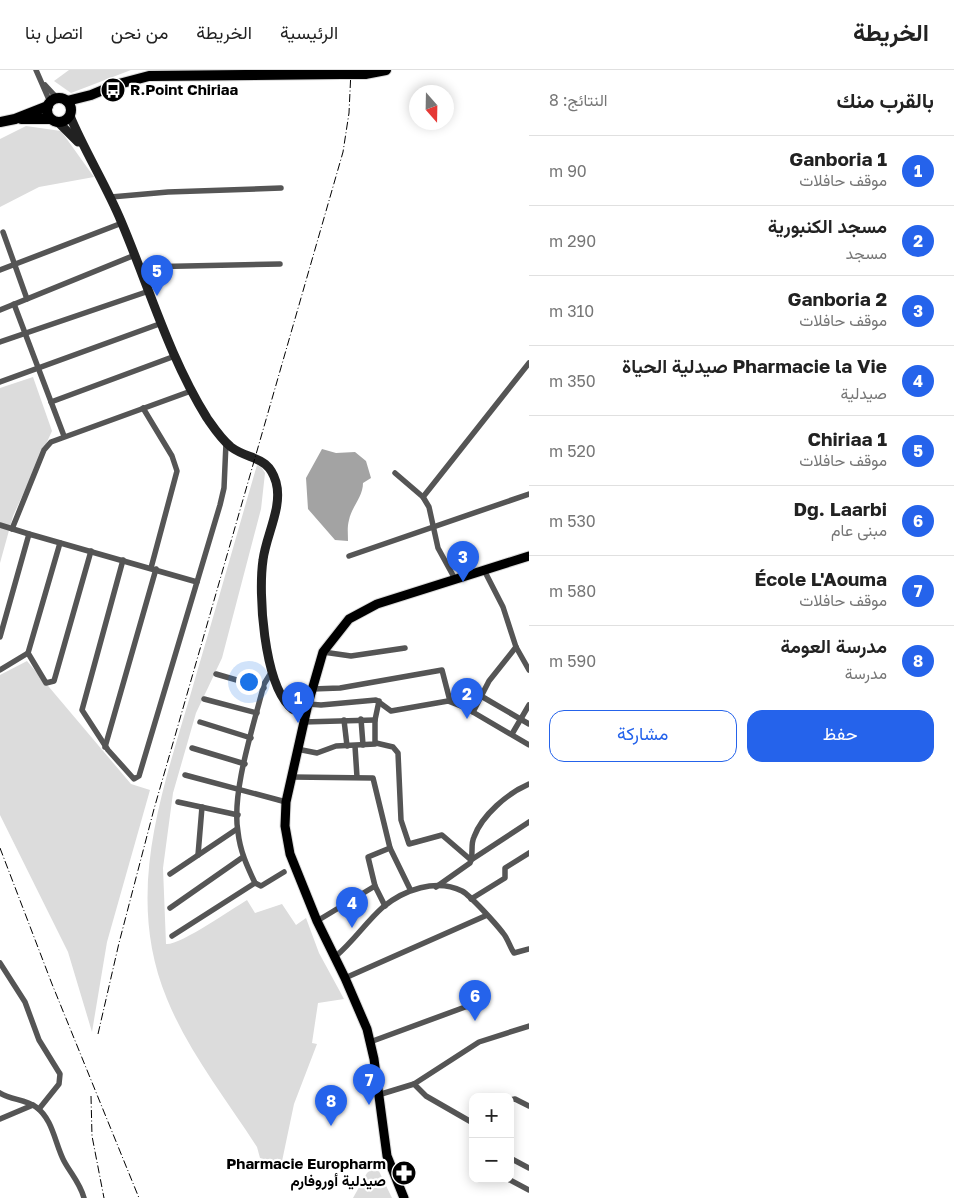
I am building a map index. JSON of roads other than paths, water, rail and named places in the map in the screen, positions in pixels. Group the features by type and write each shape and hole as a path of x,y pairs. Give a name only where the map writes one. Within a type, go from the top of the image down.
{"highway":[{"path":"0,122 15,119 56,102 91,95 115,85 149,76 365,74 386,70"},
{"path":"15,119 64,121 91,95"},
{"path":"56,102 70,114"},
{"path":"54,120 47,112 56,102"}],"main road":[{"path":"70,114 82,146 111,197 191,391 218,434 226,443 241,453 267,464 276,484 276,506 264,552 262,574 264,632 272,671 284,699 292,709 304,718"},
{"path":"54,120 82,146"},
{"path":"404,1198 387,1156 370,1042 345,978 317,921 298,874 284,826 286,802 304,718 323,652 349,619 362,611 455,578 529,556"}],"street":[{"path":"36,70 56,102"},
{"path":"111,197 168,192 281,188"},
{"path":"0,270 122,223"},
{"path":"4,232 27,299"},
{"path":"0,310 135,255"},
{"path":"140,267 280,264"},
{"path":"0,342 148,290"},
{"path":"14,304 64,436"},
{"path":"0,382 162,323"},
{"path":"51,402 175,356"},
{"path":"423,497 529,363"},
{"path":"12,529 44,450 51,442 191,391"},
{"path":"105,747 153,569 177,471 172,456 143,408"},
{"path":"123,560 82,710 105,747 131,778 134,779 139,776 198,582 224,488 226,443"},
{"path":"395,473 423,497 429,507 432,528 438,548 455,578"},
{"path":"349,556 529,494"},
{"path":"0,525 198,582"},
{"path":"0,637 29,534"},
{"path":"0,670 28,653 60,542"},
{"path":"28,653 46,683 54,681 91,551"},
{"path":"484,570 503,607 516,647 529,670"},
{"path":"473,712 481,696 516,647"},
{"path":"323,652 351,656 405,648"},
{"path":"312,689 340,688 442,670 450,701"},
{"path":"272,671 264,688 239,791 237,829 243,857 255,883 261,886 284,872"},
{"path":"216,674 264,688"},
{"path":"481,696 529,724"},
{"path":"204,699 258,713"},
{"path":"308,704 320,705 379,701 390,711 444,700 450,701 473,712 529,745"},
{"path":"376,743 375,720 379,701"},
{"path":"512,734 529,705"},
{"path":"304,718 375,720"},
{"path":"361,719 363,745"},
{"path":"344,720 347,746"},
{"path":"200,722 251,738"},
{"path":"297,749 317,753 336,746 376,743 393,747 398,753 401,820 408,843 442,835 471,860"},
{"path":"355,746 357,777"},
{"path":"192,748 245,764"},
{"path":"185,775 239,791 286,802"},
{"path":"291,777 357,777 374,779 384,829 390,848 410,890"},
{"path":"471,860 473,837 481,825 504,799 529,784"},
{"path":"178,802 238,815"},
{"path":"198,855 202,807"},
{"path":"436,887 466,866 471,860 529,822"},
{"path":"170,874 237,829"},
{"path":"384,906 375,886 368,857 390,848"},
{"path":"471,899 505,878 505,868 529,853"},
{"path":"170,908 243,857"},
{"path":"172,936 255,883"},
{"path":"317,921 375,886"},
{"path":"335,957 384,906 410,890 436,887 461,891 471,899 502,933 514,953 529,950"},
{"path":"345,978 486,916"},
{"path":"0,963 24,1002 39,1040 60,1074 59,1084 36,1107 0,1119"},
{"path":"370,1042 476,1003"},
{"path":"378,1095 414,1084 472,1045 529,1026"},
{"path":"414,1084 426,1096 469,1121"},
{"path":"0,1093 36,1107 49,1124 62,1156 80,1185 84,1198"},
{"path":"514,1099 529,1106"},
{"path":"514,1160 529,1168"},
{"path":"514,1182 529,1190"}],"railway":[{"path":"98,1034 119,943 154,809 343,152 349,113 351,70"},
{"path":"0,848 52,984 139,1198"},
{"path":"91,1096 92,1136 104,1198"}],"place":[{"name":"R.Point Chiriaa","path":"113,90"},
{"name":"Chiriaa 1","path":"157,296"},
{"name":"Ganboria 2","path":"463,582"},
{"name":"مسجد الكنبورية","path":"467,719"},
{"name":"Ganboria 1","path":"298,723"},
{"name":"Pharmacie la Vie صيدلية الحياة","path":"352,928"},
{"name":"Dg. Laarbi","path":"475,1021"},
{"name":"École L'Aouma","path":"369,1105"},
{"name":"مدرسة العومة","path":"331,1126"},
{"name":"Pharmacie Europharm صيدلية أوروفارم","path":"404,1173"}]}
